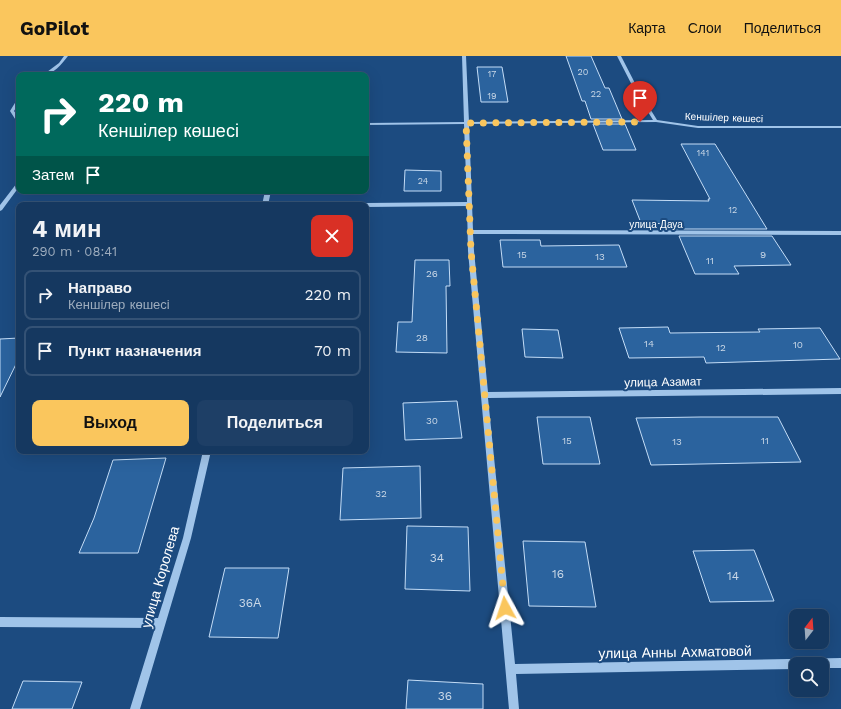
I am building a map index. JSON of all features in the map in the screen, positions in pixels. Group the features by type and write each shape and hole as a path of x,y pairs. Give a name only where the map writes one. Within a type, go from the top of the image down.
{"street":[{"path":"49,72 60,64 66,56"},
{"path":"464,56 470,232 514,709"},
{"path":"619,56 637,91 656,121"},
{"path":"16,104 12,111 16,117"},
{"name":"Кеншілер көшесі","path":"369,124 656,121 698,127 841,127"},
{"path":"0,209 16,188"},
{"path":"369,205 469,204"},
{"name":"улица Дауа","path":"470,232 841,233"},
{"name":"улица Азамат","path":"484,395 841,391"},
{"name":"улица Королева","path":"135,709 187,538 206,454"},
{"path":"0,622 161,623"},
{"name":"улица Анны Ахматовой","path":"510,669 841,663"}],"building":[{"path":"566,56 591,56 605,88 609,88 622,119 591,119 585,101 582,101"},
{"path":"477,67 502,67 508,102 481,102"},
{"path":"593,124 625,124 636,150 603,150"},
{"path":"681,144 715,144 767,229 676,229 674,224 641,223 632,200 709,201 708,199 710,199"},
{"path":"405,170 441,171 441,191 404,191"},
{"path":"679,236 772,236 791,265 734,266 739,274 695,274"},
{"path":"500,240 540,240 541,246 619,245 627,267 503,267"},
{"path":"415,260 449,260 450,286 446,286 447,353 396,352 398,322 412,322"},
{"path":"668,327 670,333 760,332 758,329 820,328 840,359 706,363 704,357 629,358 619,328"},
{"path":"522,329 558,330 563,358 525,357"},
{"path":"16,338 16,364 0,397 0,339"},
{"path":"457,401 462,438 405,440 403,403"},
{"path":"537,417 590,417 600,464 543,464"},
{"path":"778,417 801,462 651,465 636,418"},
{"path":"166,458 138,553 79,553 94,518 113,460"},
{"path":"420,466 421,518 340,520 343,468"},
{"path":"407,526 468,527 470,591 405,589"},
{"path":"523,541 585,542 596,607 529,606"},
{"path":"754,550 774,601 710,602 693,551"},
{"path":"225,568 289,568 278,638 209,637"},
{"path":"408,680 483,684 483,709 406,709"},
{"path":"23,681 82,682 72,709 12,709"}],"route":[{"path":"505,608 471,251 466,123 640,122"}]}
